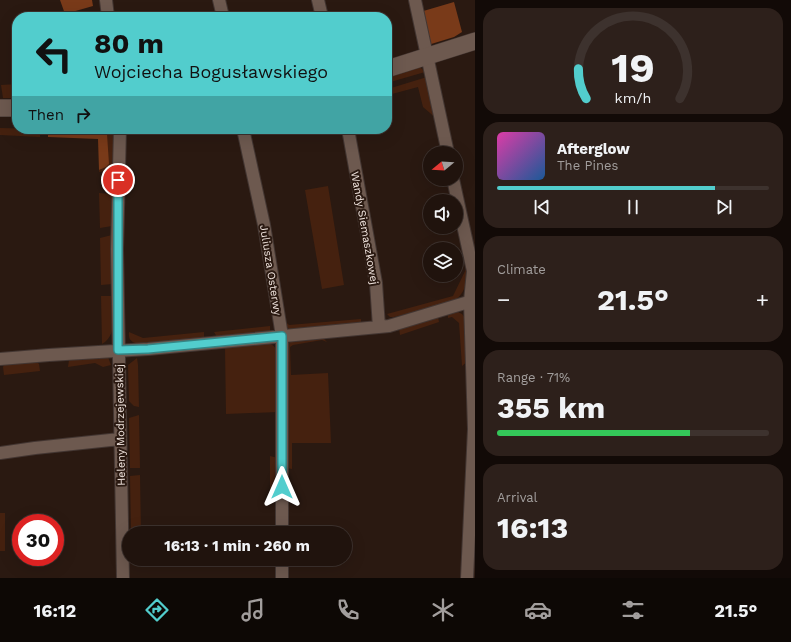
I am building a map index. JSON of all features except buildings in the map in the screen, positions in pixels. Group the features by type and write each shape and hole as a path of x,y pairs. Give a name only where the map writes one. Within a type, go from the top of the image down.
{"street":[{"path":"106,0 107,12"},
{"path":"219,0 222,12"},
{"path":"318,0 321,12"},
{"path":"415,0 446,146"},
{"path":"392,68 475,41"},
{"path":"0,108 12,108"},
{"name":"Heleny Modrzejewskiej","path":"120,134 118,350 122,578"},
{"name":"Juliusza Osterwy","path":"244,134 264,224 282,336 282,526"},
{"name":"Wandy Siemaszkowej","path":"349,134 376,283 379,327"},
{"path":"455,186 473,271 474,429 467,578"},
{"path":"0,359 148,349 389,326 473,301"},
{"path":"0,453 120,439"},
{"path":"282,566 282,578"}],"shaded area":[{"path":"60,0 92,0 93,6 72,12 64,12"},
{"path":"454,2 462,32 454,37 428,45 420,12"},
{"path":"415,67 421,68 425,72 392,82 392,74"},
{"path":"427,77 437,119 423,107 418,87 392,94 392,88"},
{"path":"12,84 12,98 3,98 1,85"},
{"path":"0,128 12,128 12,134 40,134 40,137 0,135"},
{"path":"48,134 107,134 109,164 99,170 98,139 48,137"},
{"path":"107,134 114,134 113,171 99,172 99,170 102,169"},
{"path":"328,186 344,285 322,289 305,190"},
{"path":"99,193 112,194 112,226 100,228"},
{"path":"112,235 113,284 101,285 100,238"},
{"path":"468,265 466,285 459,297 454,301 394,317 390,317 387,314 453,296 460,282 463,282 463,275"},
{"path":"101,296 113,296 114,316 113,329 107,340 102,344"},
{"path":"458,312 466,319 468,361 462,366 459,323 452,317 448,318 448,314"},
{"path":"438,317 439,322 400,335 399,328"},
{"path":"361,319 361,324 292,330 283,323 285,321 289,325"},
{"path":"270,326 270,332 217,337 214,332"},
{"path":"129,332 143,338 204,332 204,338 138,344 130,340"},
{"path":"323,338 327,342 322,340 293,345 290,347 291,375 328,373 331,443 292,443 292,469 287,468 287,347 289,343 293,341"},
{"path":"267,343 274,346 278,352 278,412 226,414 225,348"},
{"path":"71,357 108,357 111,365 103,367 95,363 68,367"},
{"path":"137,358 139,407 134,406 129,401 128,365"},
{"path":"35,360 39,364 40,371 4,375 3,367 5,363"},
{"path":"139,415 140,468 130,468 129,418"},
{"path":"270,456 278,458 278,489 270,490"},
{"path":"140,475 141,526 131,526 130,476"},
{"path":"0,513 5,513 5,551 0,551"}],"route":[{"path":"118,180 118,350 148,349 282,336 282,487"}]}
